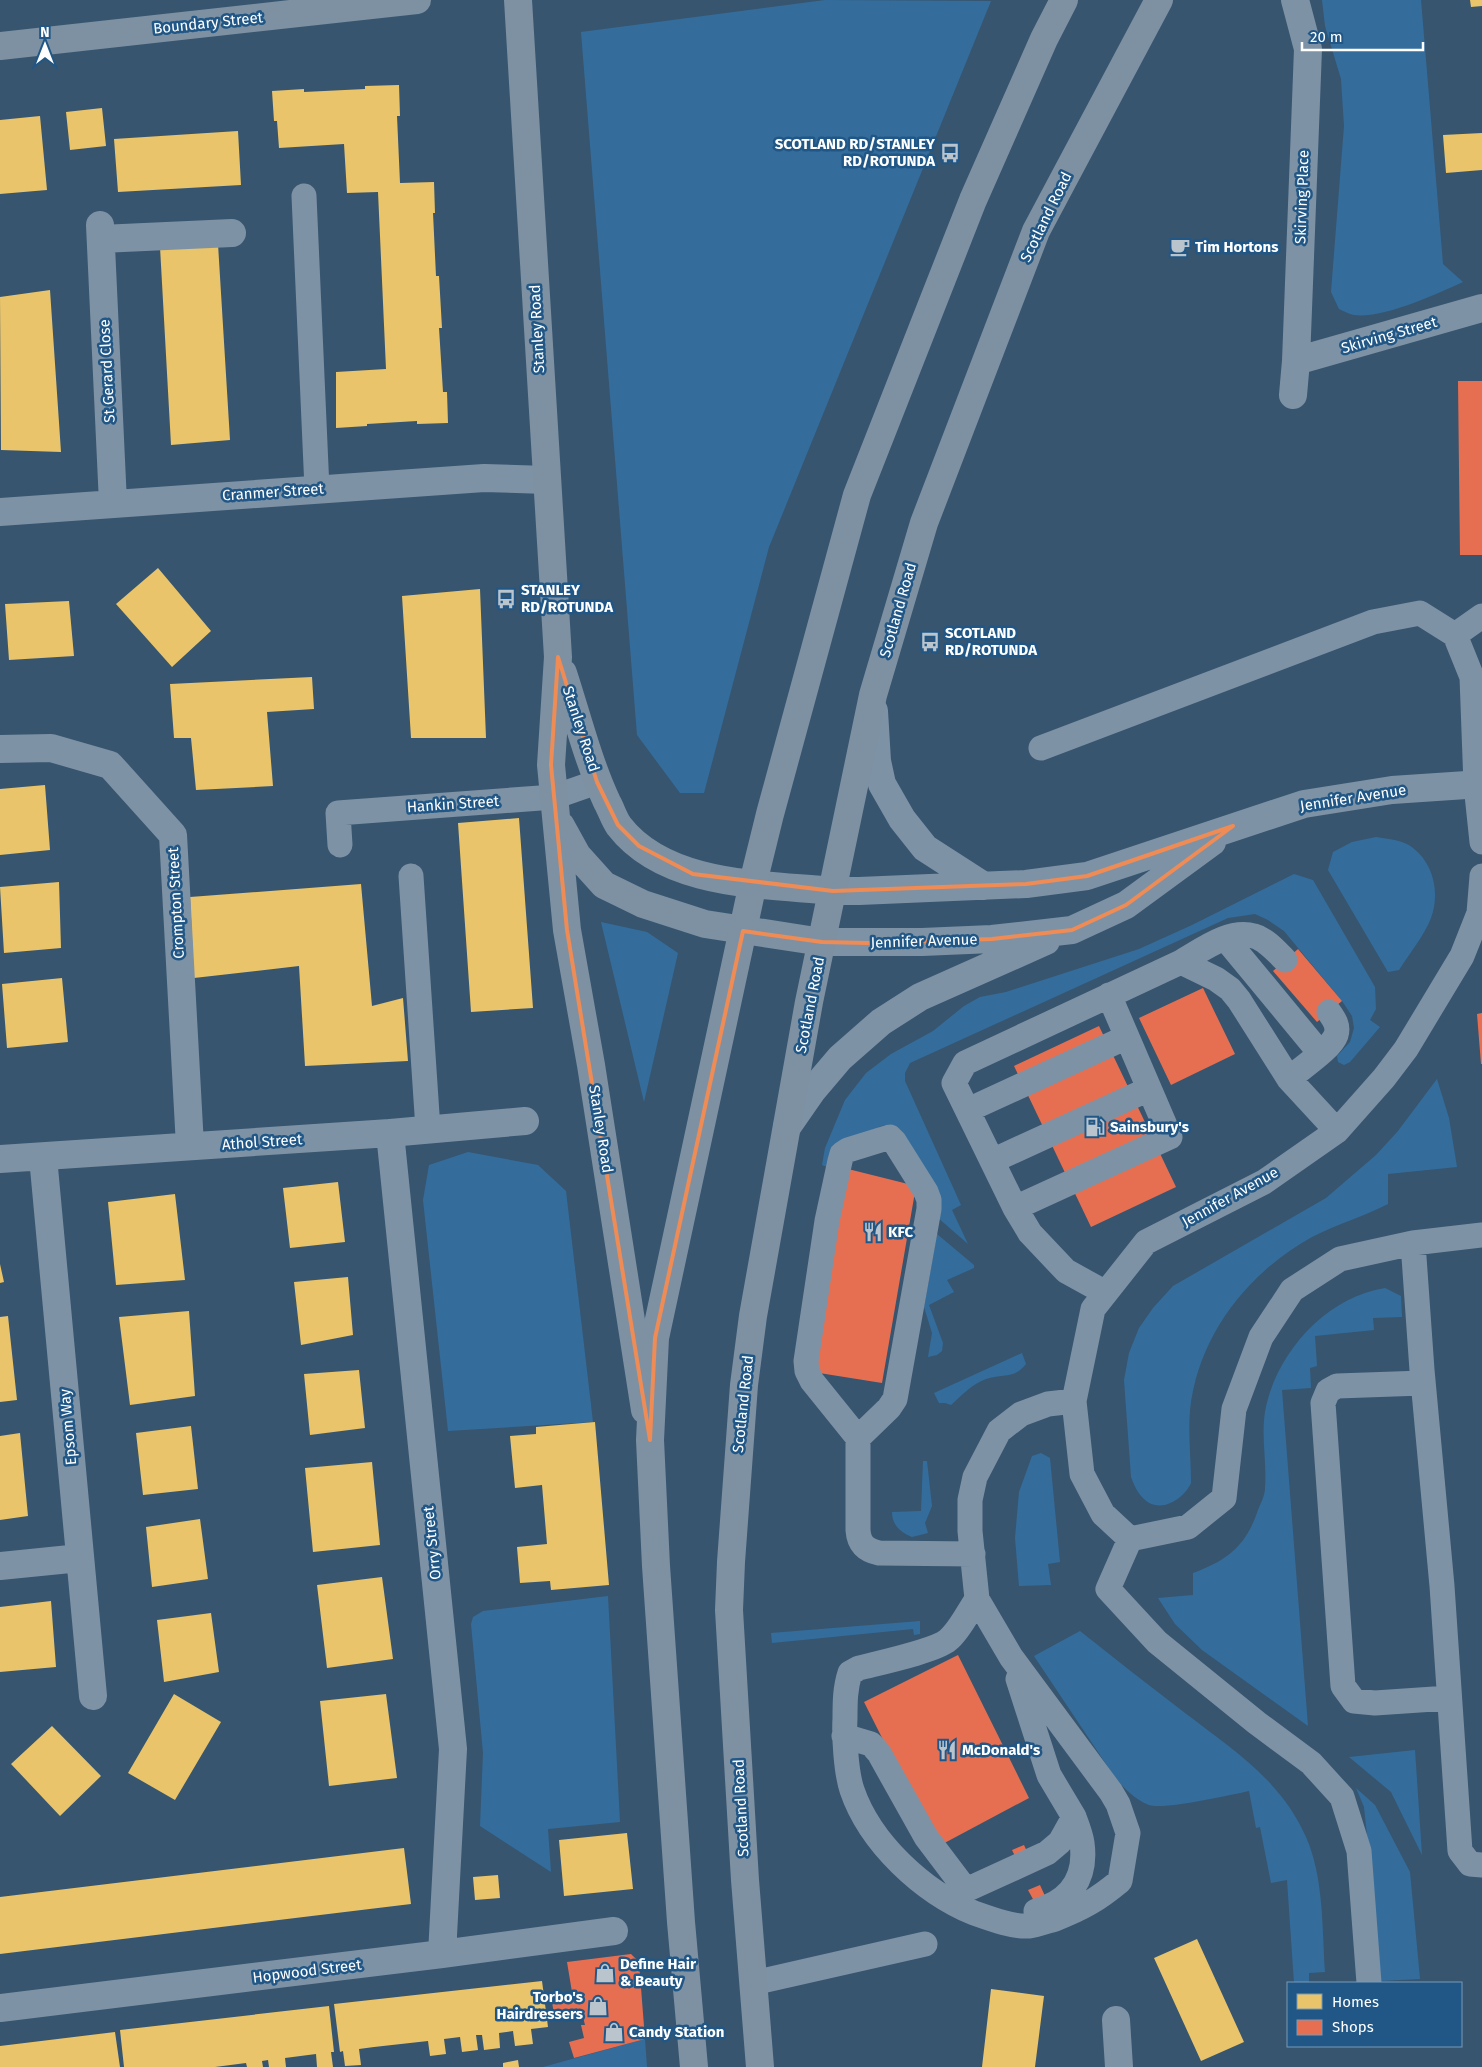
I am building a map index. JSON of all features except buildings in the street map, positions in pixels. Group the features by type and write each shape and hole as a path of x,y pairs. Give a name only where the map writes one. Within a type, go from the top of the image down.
{"highway":[{"path":"694,2067 680,1912 656,1566 650,1440 655,1338 753,883 857,495 973,200 1035,60 1064,0"},
{"name":"Scotland Road","path":"760,2067 745,1880 729,1610 744,1385 753,1316 809,1002 874,695 924,523 1036,232 1158,0"}],"main road":[{"name":"Boundary Street","path":"0,46 416,0"},
{"name":"Stanley Road","path":"518,0 558,657 551,765 567,930 591,1065 650,1440"},
{"name":"Stanley Road","path":"558,657 597,782 618,825 639,846 660,859 693,874 753,883 834,890"},
{"name":"Stanley Road","path":"555,808 577,855 604,885 643,904 680,918 742,931 822,942"}],"street":[{"name":"Skirving Place","path":"1293,395 1296,361 1308,49 1295,0"},
{"name":"St Gerard Close","path":"113,503 100,232 232,233"},
{"name":"Skirving Street","path":"1296,361 1482,308"},
{"name":"Cranmer Street","path":"0,512 484,478 546,480"},
{"path":"874,695 877,761 882,784 890,800 902,820 925,848 984,886"},
{"name":"Crompton Street","path":"0,748 51,748 110,765 173,835 190,1146"},
{"name":"Jennifer Avenue","path":"834,890 859,891 1026,884 1087,876 1304,804 1392,790 1479,785"},
{"name":"Jennifer Avenue","path":"822,942 922,942 992,939 1072,930 1126,905 1233,826"},
{"path":"787,1127 840,1058 881,1022 920,997 1072,930"},
{"name":"Athol Street","path":"0,1159 390,1134 525,1121"},
{"name":"Orry Street","path":"390,1134 453,1748 442,1954"},
{"name":"Epsom Way","path":"43,1157 93,1696"},
{"path":"0,1566 80,1558"},
{"name":"Hopwood Street","path":"0,2008 614,1931"},
{"path":"1116,2020 1119,2067"}],"lane":[{"path":"304,196 316,489"},
{"path":"1041,748 1373,622 1420,613 1455,635 1472,677 1482,842"},
{"path":"1455,635 1482,616"},
{"name":"Hankin Street","path":"340,844 338,813 555,808 597,782"},
{"path":"411,876 428,1129"},
{"name":"Jennifer Avenue","path":"1130,1539 1103,1514 1082,1474 1074,1401 1092,1309 1146,1242 1264,1182 1337,1131 1384,1078 1472,956 1479,913 1482,876"},
{"path":"1104,1292 1066,1272 1030,1233 1014,1208 954,1083 965,1063 1181,962 1225,938 1241,934 1256,936 1271,946 1285,960"},
{"path":"1225,938 1320,1053"},
{"path":"1181,962 1216,979 1230,989 1289,1079 1337,1131"},
{"path":"1014,1208 1170,1137 1109,995"},
{"path":"1289,1079 1331,1044 1337,1033 1336,1022 1329,1012"},
{"path":"968,1110 1126,1037"},
{"path":"992,1161 1149,1089"},
{"path":"858,1438 889,1408 894,1399 929,1209 929,1200 926,1192 890,1137 848,1150 842,1154 827,1221 806,1361 807,1371 812,1381 858,1438 858,1539 862,1546 870,1551 879,1553 972,1554"},
{"path":"1369,1982 1358,1851 1342,1797 1311,1763 1157,1642 1108,1589 1130,1539 1188,1527 1224,1498 1234,1409 1261,1337 1292,1290 1340,1259 1413,1243 1482,1234"},
{"path":"1413,1243 1423,1383 1442,1586 1460,1851 1470,1864 1482,1864"},
{"path":"1423,1383 1338,1386 1328,1391 1322,1404 1343,1686 1354,1701 1375,1703 1449,1698"},
{"path":"977,1599 947,1641 859,1668 850,1673 846,1684 844,1736 851,1788 871,1828 901,1863 946,1900 987,1918 1029,1926 1088,1906 1120,1881 1128,1833 1111,1792 1011,1657 977,1599 972,1554 970,1500 975,1477 999,1431 1021,1414 1048,1404 1074,1401"},
{"path":"844,1736 872,1744 879,1753 926,1837 966,1890 1002,1910 1026,1914 1050,1907 1072,1891 1083,1867 1082,1842 1074,1817 1049,1775 1011,1657"},
{"path":"966,1890 1047,1853 1060,1842 1074,1817"},
{"path":"754,1983 925,1944"}],"highlighted area":[{"path":"558,657 597,782 618,825 639,846 693,874 833,891 1026,884 1087,876 1233,826 1126,905 1072,930 992,939 867,943 822,942 743,931 655,1338 650,1440 567,930 551,765"}],"shaded area":[{"path":"825,0 991,1 769,547 704,793 680,793 637,735 581,32"},
{"path":"1322,0 1421,0 1443,264 1463,282 1439,293 1379,313 1354,315 1339,309 1331,292 1344,126 1341,79 1325,26"},
{"path":"1376,837 1391,839 1413,848 1426,862 1435,890 1434,909 1424,931 1399,970 1388,972 1328,870 1333,852 1352,842"},
{"path":"1294,874 1313,880 1375,987 1376,1009 1370,1020 1380,1027 1350,1062 1344,1065 1338,1062 1337,1056 1350,1042 1354,1028 1352,1016 1342,1001 1284,931 1255,914 1228,918 910,1063 905,1073 905,1081 961,1205 952,1210 968,1244 937,1217 903,1133 895,1126 886,1125 879,1127 827,1167 822,1165 825,1148 845,1100 866,1073 891,1054 933,1031 964,1006 980,997 1006,992 1139,949"},
{"path":"601,922 647,932 678,953 644,1102"},
{"path":"1437,1079 1449,1118 1457,1167 1388,1174 1388,1204 1312,1237 1288,1252 1247,1288 1215,1332 1203,1357 1195,1383 1189,1419 1191,1483 1177,1500 1163,1505 1149,1503 1139,1493 1131,1477 1124,1380 1129,1353 1139,1328 1153,1308 1173,1286 1326,1198 1376,1155 1398,1131"},
{"path":"468,1152 538,1165 566,1191 593,1422 448,1431 423,1200 429,1165"},
{"path":"937,1234 974,1265 974,1268 947,1280 954,1292 929,1305 943,1343 942,1351 937,1355 928,1357 932,1333 924,1307"},
{"path":"1385,1288 1401,1296 1402,1317 1373,1318 1374,1330 1315,1336 1317,1366 1310,1368 1311,1388 1282,1390 1308,1726 1202,1650 1175,1624 1158,1598 1193,1595 1193,1573 1226,1557 1248,1533 1265,1491 1265,1412 1271,1390 1280,1369 1292,1350 1324,1316 1343,1303 1363,1294"},
{"path":"1022,1353 1026,1364 1017,1372 981,1381 967,1390 951,1405 939,1403 934,1393"},
{"path":"1041,1453 1050,1458 1060,1562 1048,1564 1051,1585 1019,1586 1015,1538 1019,1492 1032,1456"},
{"path":"923,1461 927,1461 932,1506 925,1523 928,1533 912,1537 898,1528 893,1521 892,1512 921,1511"},
{"path":"608,1596 620,1822 548,1829 551,1872 480,1826 483,1753 471,1624 473,1617 483,1611"},
{"path":"920,1621 920,1634 914,1635 913,1629 772,1643 771,1633"},
{"path":"1080,1631 1237,1753 1269,1782 1296,1817 1312,1853 1321,1903 1325,1972 1309,1973 1309,1982 1294,1982 1287,1880 1271,1883 1260,1827 1256,1828 1249,1791 1168,1805 1157,1806 1144,1803 1126,1789 1114,1776 1034,1656"},
{"path":"1415,1750 1422,1855 1391,1792 1349,1757"},
{"path":"1356,1788 1375,1805 1410,1872 1420,1979 1380,1981 1364,1807"},
{"path":"645,2039 647,2067 543,2067"}],"place":[{"name":"SCOTLAND RD/STANLEY RD/ROTUNDA","path":"950,153"},
{"name":"Tim Hortons","path":"1180,247"},
{"name":"STANLEY RD/ROTUNDA","path":"506,599"},
{"name":"SCOTLAND RD/ROTUNDA","path":"930,642"},
{"name":"Sainsbury's","path":"1095,1127"},
{"name":"KFC","path":"873,1232"},
{"name":"McDonald's","path":"947,1750"},
{"name":"Define Hair & Beauty","path":"605,1973"},
{"name":"Torbo's Hairdressers","path":"598,2006"},
{"name":"Candy Station","path":"614,2032"}]}
